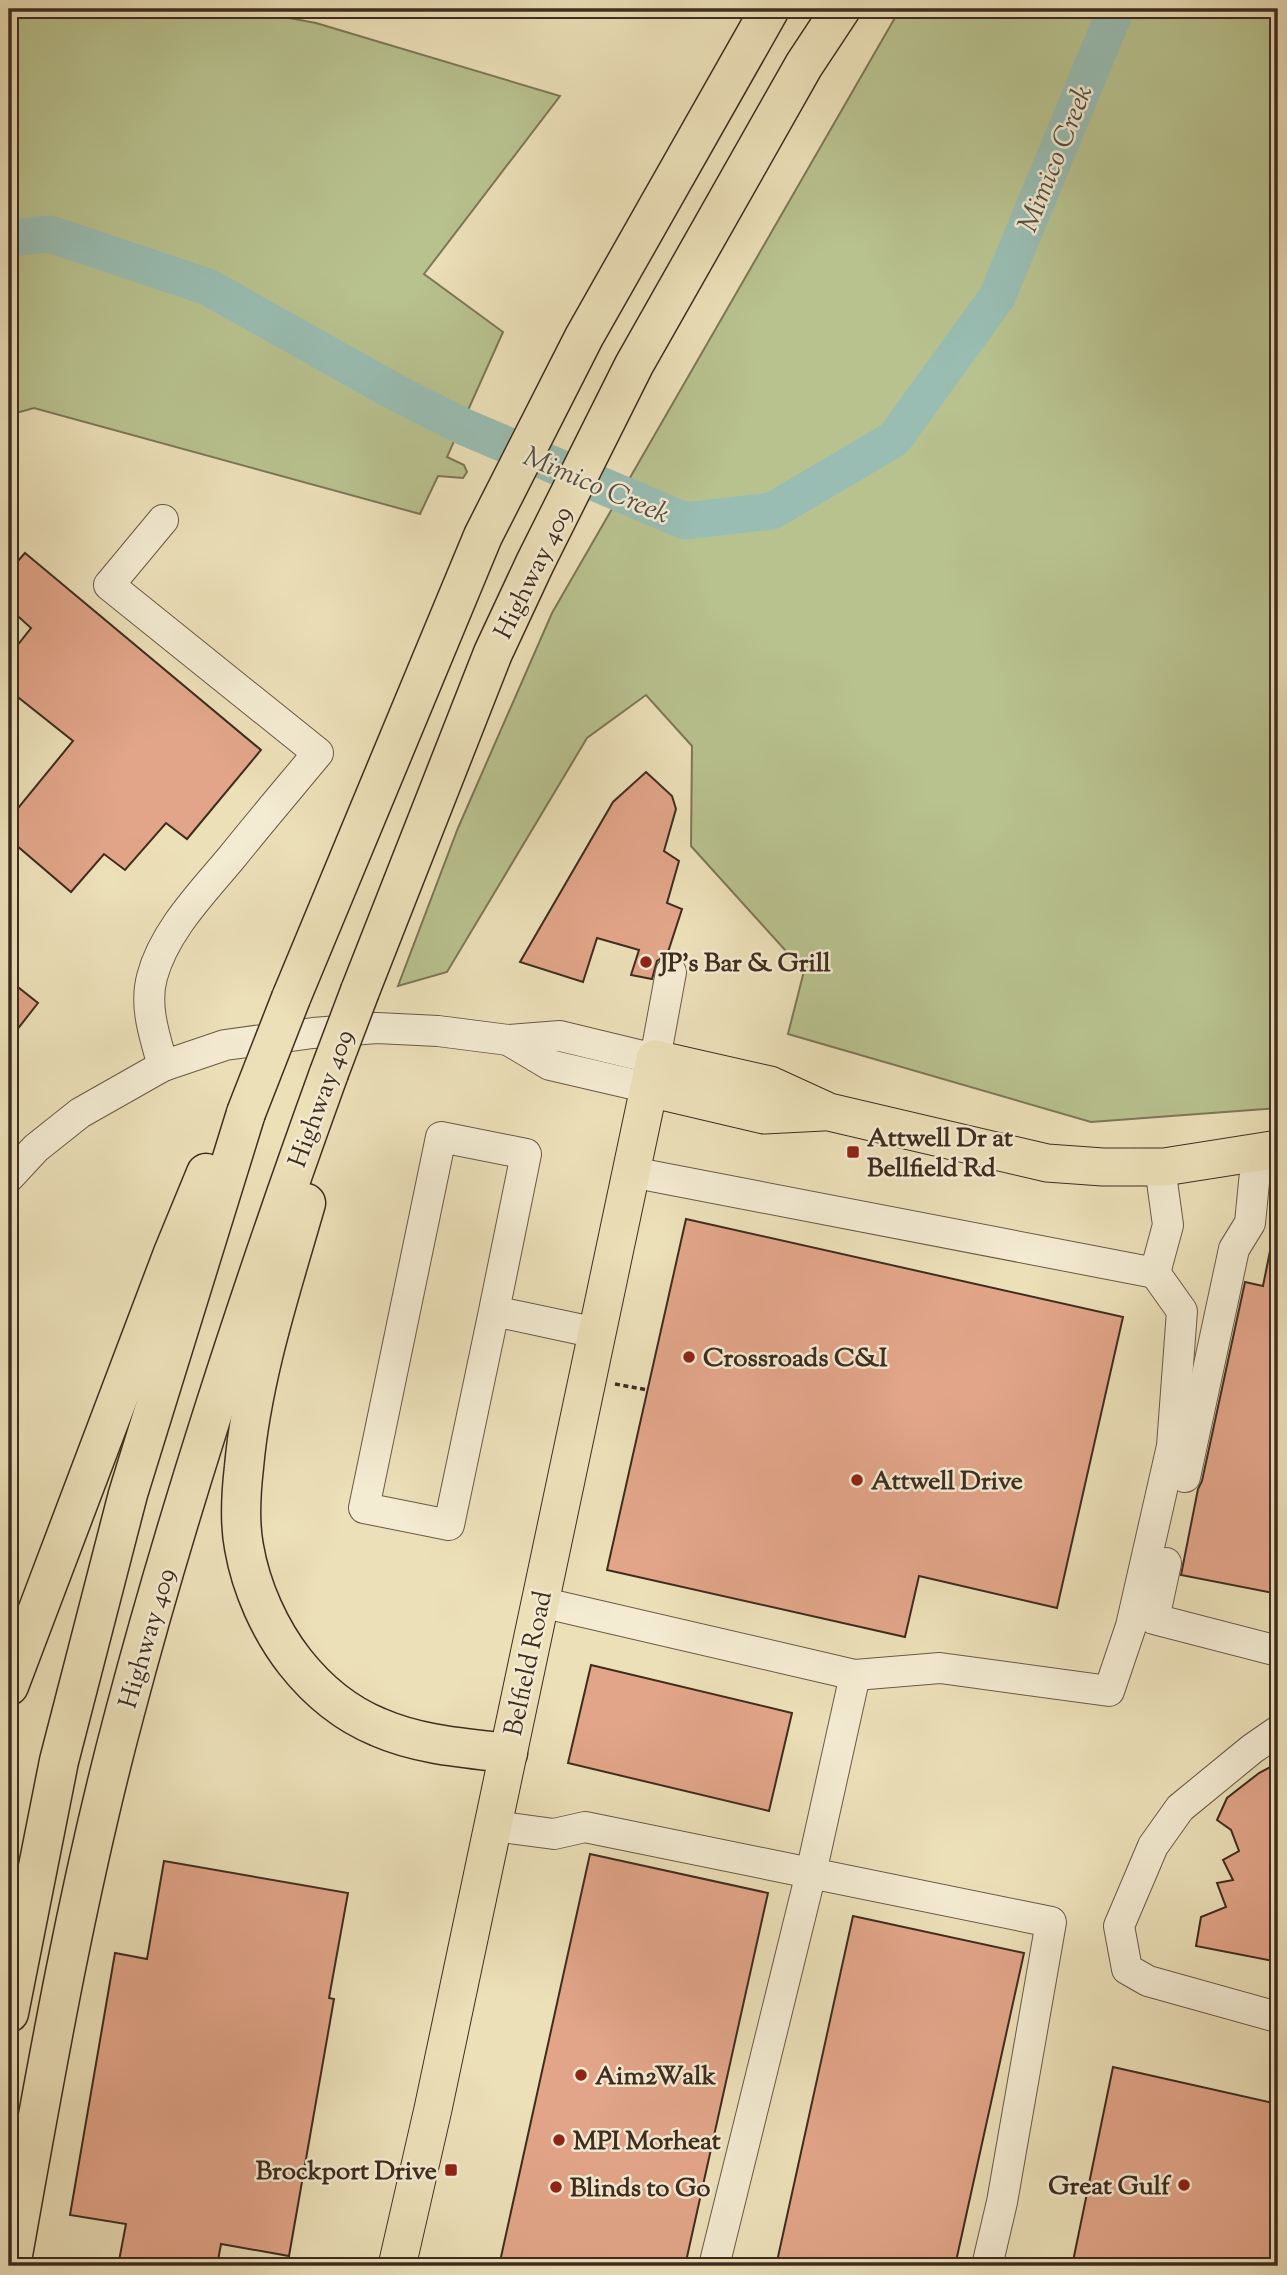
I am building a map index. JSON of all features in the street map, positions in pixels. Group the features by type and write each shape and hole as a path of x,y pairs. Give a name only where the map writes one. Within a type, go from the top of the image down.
{"highway":[{"name":"Highway 409","path":"9,2013 59,1760 128,1494 246,1113 290,998 483,536 584,337 770,9"},
{"name":"Highway 409","path":"11,2266 59,1997 124,1713 194,1471 262,1257 359,991 493,653 535,563 634,365 804,65 841,9"},
{"path":"329,1073 322,1147 262,1359 247,1431 241,1495 243,1546 258,1597 279,1642 312,1683 332,1701 378,1727 407,1737 443,1746 508,1753"},
{"path":"9,1686 202,1180 246,1113"}],"main road":[{"path":"652,1073 764,1115 829,1112 1047,1163 1160,1167 1268,1150"},
{"name":"Belfield Road","path":"397,2266 652,1073"}],"street":[{"path":"163,520 109,585 318,754 208,886 177,926 161,954 152,977 149,998 151,1022 163,1066"},
{"path":"9,1177 36,1148 80,1113 163,1066 225,1045 313,1033 377,1028 438,1031 508,1040 550,1065 652,1073 671,972"},
{"path":"441,1137 526,1154 494,1311 449,1525 365,1508 441,1137"},
{"path":"1268,1150 1250,1223 1234,1249 1154,1619 1278,1651"},
{"path":"1156,1273 1168,1225 1160,1167"},
{"path":"540,1602 855,1675 940,1668 1109,1691 1131,1626 1172,1446 1182,1311 1156,1273 631,1172"},
{"path":"494,1311 597,1333"},
{"path":"713,2266 811,1873 855,1675"},
{"path":"1277,2017 1148,1981 1139,1976 1127,1969 1119,1926 1153,1846 1180,1808 1278,1731"},
{"path":"493,1826 554,1835 584,1827 1051,1922 1002,2202 987,2266"}],"path":[{"path":"587,1379 648,1390"}],"green space":[{"path":"9,9 241,9 316,23 560,96 424,274 503,332 447,457 464,465 467,472 463,478 438,476 420,514 34,408 9,415"},
{"path":"900,9 1278,9 1278,1108 1091,1122 788,1034 804,971 691,846 692,746 646,695 587,738 447,972 398,986 458,828 552,613"}],"building":[{"path":"25,553 261,750 187,839 166,823 125,870 104,854 71,892 9,839 9,819 73,741 9,690 9,656 31,628 9,608 9,571"},
{"path":"646,772 672,796 676,809 664,851 679,861 667,903 682,909 667,955 657,961 652,979 631,975 639,950 597,938 583,982 520,962 613,802"},
{"path":"9,980 38,1003 9,1040"},
{"name":"Attwell Drive","path":"686,1219 1123,1317 1057,1608 919,1576 905,1637 607,1570"},
{"path":"1271,1246 1278,1247 1278,1594 1181,1575 1245,1282 1263,1286"},
{"path":"591,1665 792,1713 769,1811 568,1763"},
{"path":"1278,1763 1278,1962 1196,1946 1201,1917 1226,1907 1217,1883 1233,1880 1223,1860 1239,1851 1231,1830 1217,1820 1227,1798 1259,1773"},
{"path":"590,1854 768,1893 685,2266 499,2266"},
{"path":"164,1861 348,1893 329,1998 334,1999 289,2256 221,2244 217,2266 118,2266 126,2224 70,2215 115,1953 147,1959"},
{"path":"853,1916 1024,1953 955,2266 776,2266"},
{"name":"Great Gulf","path":"1113,2067 1278,2104 1278,2266 1072,2266"}],"waterway":[{"name":"Mimico Creek","path":"9,238 50,234 208,287 393,391 462,426 685,521 772,511 894,439 997,297 1116,9"}],"place":[{"name":"JP's Bar & Grill","path":"646,962"},
{"name":"Attwell Dr at Bellfield Rd","path":"853,1152"},
{"name":"Crossroads C&I","path":"689,1357"},
{"name":"Attwell Drive","path":"857,1480"},
{"name":"Aim2Walk","path":"581,2075"},
{"name":"MPI Morheat","path":"559,2140"},
{"name":"Brockport Drive","path":"451,2170"},
{"name":"Great Gulf","path":"1184,2185"},
{"name":"Blinds to Go","path":"556,2187"}]}
